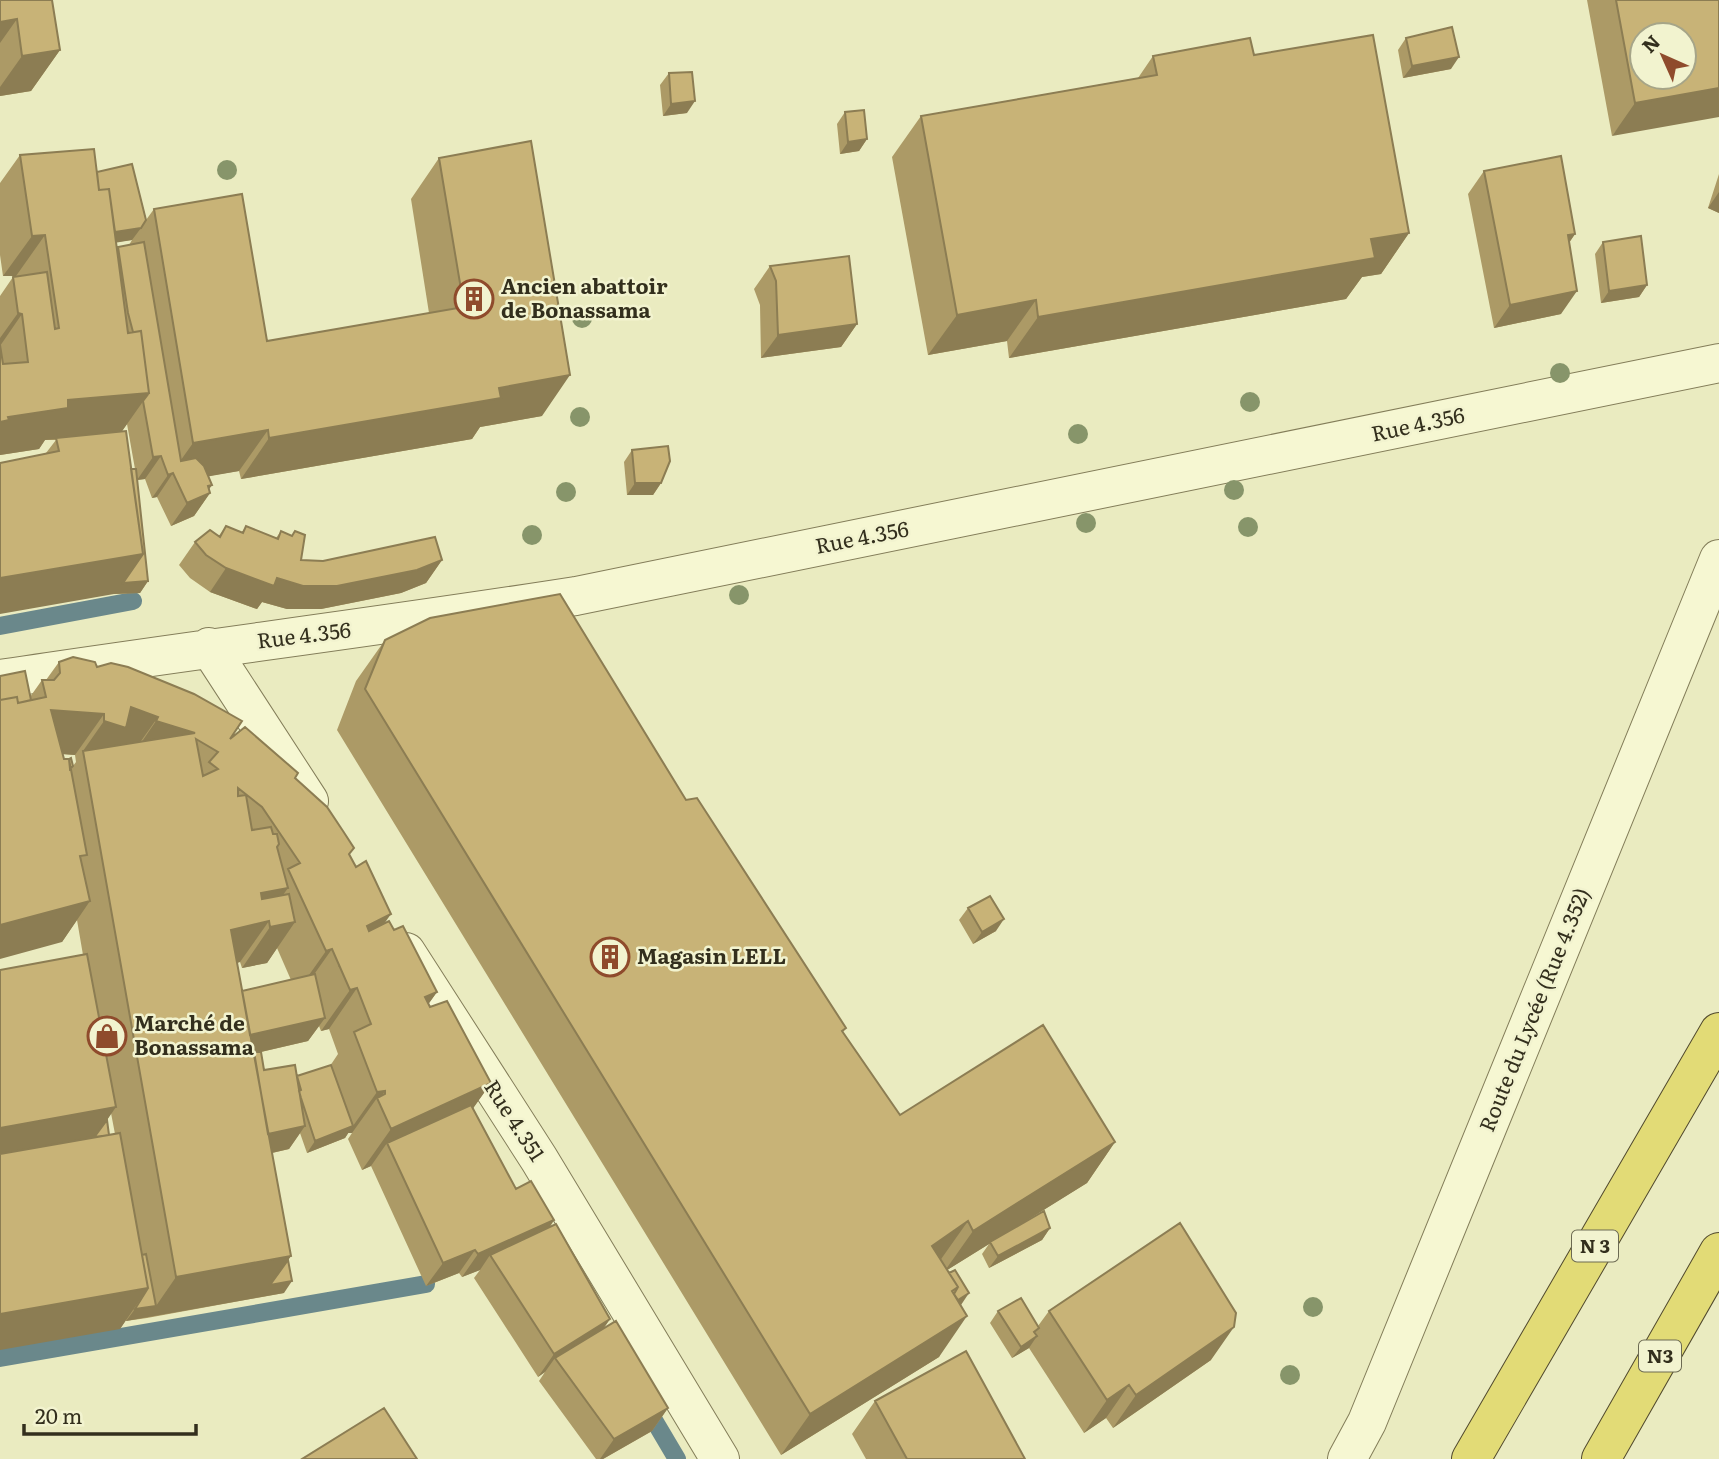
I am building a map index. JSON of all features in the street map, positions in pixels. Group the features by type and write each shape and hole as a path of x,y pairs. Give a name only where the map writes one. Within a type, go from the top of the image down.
{"highway":[{"name":"N 3","path":"1471,1459 1719,1032"},
{"name":"N3","path":"1601,1459 1719,1252"}],"street":[{"name":"Rue 4.356","path":"0,679 209,647 385,626 576,596 1719,363"},
{"name":"Route du Lycée (Rue 4.352)","path":"1347,1459 1367,1422 1719,559"},
{"path":"209,647 327,829"},
{"name":"Rue 4.351","path":"387,924 539,1159 720,1459"}],"building":[{"path":"0,0 52,0 60,50 22,56 17,19 0,22"},
{"path":"1616,0 1719,0 1719,88 1635,103 1633,91 1698,91 1698,21 1628,21 1628,65"},
{"path":"1452,27 1459,57 1412,66 1406,38"},
{"path":"1373,35 1409,233 1371,239 1375,258 1038,317 1036,300 957,315 921,116 1157,75 1153,56 1250,38 1254,55"},
{"path":"692,72 695,101 671,104 669,73"},
{"path":"864,110 867,139 848,142 845,112"},
{"name":"Ancien abattoir de Bonassama","path":"531,141 570,375 499,388 501,398 269,438 268,430 193,443 154,209 242,194 267,341 464,307 439,158"},
{"path":"94,149 99,190 109,189 128,333 141,331 149,393 68,400 68,408 8,417 9,420 0,422 0,345 3,364 28,362 22,314 18,313 13,277 47,272 55,329 59,328 45,235 32,236 20,155"},
{"path":"1561,156 1575,234 1568,235 1577,291 1510,305 1484,171"},
{"path":"132,164 146,220 141,228 115,232 109,189 99,190 97,172"},
{"path":"1641,236 1647,285 1609,291 1603,242"},
{"path":"144,242 181,461 196,458 204,466 212,485 208,486 210,493 187,503 173,473 168,475 161,456 153,457 143,401 149,393 141,331 133,332 128,313 118,247"},
{"path":"849,256 857,324 778,335 776,281 770,266"},
{"path":"126,431 143,554 0,578 0,463 59,451 56,438"},
{"path":"668,446 670,461 661,483 635,483 632,450"},
{"path":"131,469 136,469 148,581 123,583 143,554"},
{"path":"226,526 243,533 246,526 278,539 281,531 292,536 295,531 305,535 301,560 323,561 435,537 442,560 417,570 337,586 303,586 277,578 274,586 226,568 206,555 195,542 210,530 220,537"},
{"name":"Magasin LELL","path":"560,594 686,800 697,798 846,1028 842,1031 900,1115 1043,1025 1115,1142 973,1231 968,1221 932,1246 958,1287 952,1291 967,1316 810,1414 365,689 385,640 430,618"},
{"path":"73,657 95,662 97,667 111,663 128,667 194,694 242,721 230,739 245,727 298,773 295,778 327,807 354,848 349,854 356,867 366,861 391,914 367,926 369,931 389,921 394,930 403,926 437,992 425,997 430,1007 447,1001 491,1083 391,1129 377,1098 385,1094 385,1091 377,1092 354,1032 371,1024 357,988 350,990 332,949 326,951 288,869 300,863 262,807 238,788 238,796 246,795 252,830 271,827 273,834 277,834 277,847 288,888 261,893 262,899 289,894 295,922 270,927 269,921 231,930 291,1256 176,1277 83,751 195,733 156,721 158,717 131,707 126,728 104,721 104,714 51,710 64,759 69,759 87,855 80,856 90,901 0,925 0,700 17,697 18,703 46,697 42,680 54,680 60,673 59,662","holes":["196,739 218,752 209,762 218,769 203,776"]},
{"path":"25,671 31,700 18,703 17,697 0,700 0,676"},
{"path":"990,896 1004,919 982,932 968,908"},
{"path":"87,954 116,1107 0,1128 0,970"},
{"path":"315,974 325,1018 250,1035 242,991"},
{"path":"254,1052 261,1052 264,1070 295,1065 305,1126 268,1134"},
{"path":"331,1065 353,1126 315,1141 297,1076"},
{"path":"471,1105 516,1189 531,1181 554,1220 478,1254 475,1250 443,1263 387,1143"},
{"path":"107,1120 109,1135 87,1138 95,1136"},
{"path":"120,1133 148,1288 0,1314 0,1154"},
{"path":"1044,1211 1050,1228 998,1256 990,1242"},
{"path":"1180,1223 1236,1313 1234,1327 1136,1395 1129,1385 1107,1400 1049,1311"},
{"path":"556,1224 610,1319 554,1354 490,1255"},
{"path":"146,1254 156,1306 135,1309 148,1288 142,1255"},
{"path":"288,1260 292,1281 270,1285"},
{"path":"955,1270 969,1293 958,1300 954,1294 958,1287 949,1273"},
{"path":"1021,1298 1039,1328 1034,1332 1037,1336 1021,1347 998,1311"},
{"path":"616,1321 668,1408 614,1439 555,1358"},
{"path":"966,1351 1025,1459 907,1459 875,1401"},
{"path":"384,1408 417,1459 302,1459"}],"waterway":[{"path":"0,626 133,601"},
{"path":"0,1358 426,1284"},
{"path":"645,1405 677,1459"}],"place":[{"name":"Ancien abattoir de Bonassama","path":"474,299"},
{"name":"Magasin LELL","path":"610,957"},
{"name":"Marché de Bonassama","path":"107,1036"}]}
